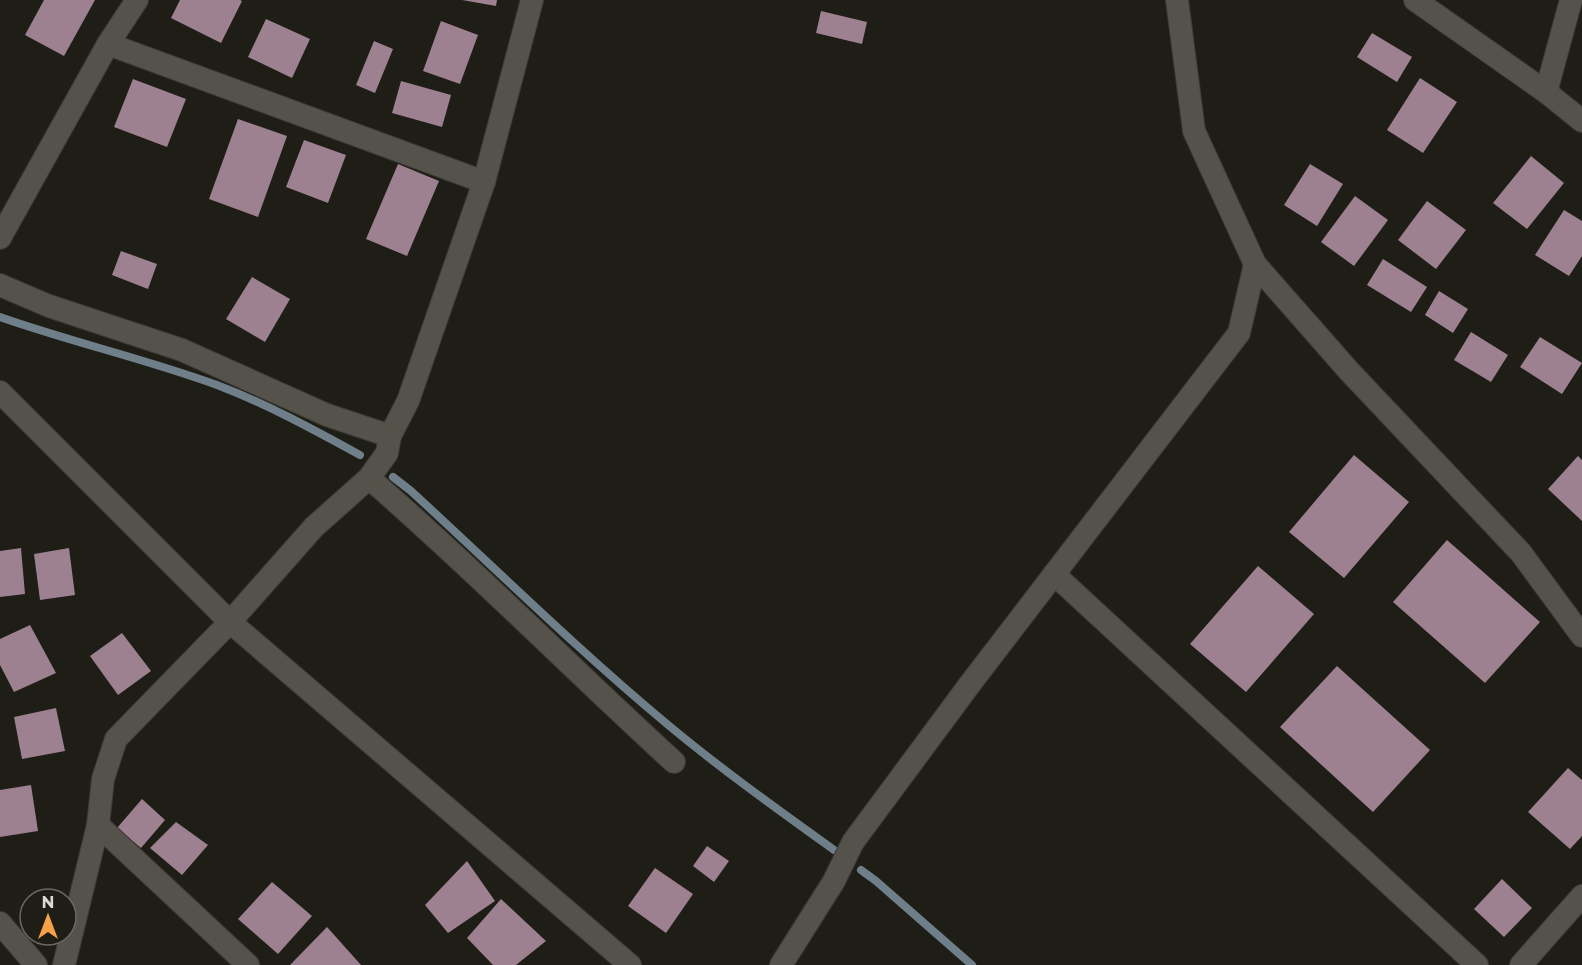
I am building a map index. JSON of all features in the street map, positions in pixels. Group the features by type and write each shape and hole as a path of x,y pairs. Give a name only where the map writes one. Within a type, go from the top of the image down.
{"street":[{"path":"0,238 108,44 137,0"},
{"path":"64,965 98,825 103,779 117,739 230,622 314,527 369,478 388,445 408,401 484,182 532,0"},
{"path":"1177,0 1194,131 1255,264 1349,371 1521,553 1582,636"},
{"path":"1415,0 1546,92 1582,121"},
{"path":"1546,92 1571,0"},
{"path":"108,44 484,182"},
{"path":"781,965 834,881 853,842 1239,333 1255,264"},
{"path":"0,285 49,306 182,351 327,415 388,445"},
{"path":"0,392 230,622 630,965"},
{"path":"369,478 440,539 582,677 674,762"},
{"path":"1054,574 1477,965"},
{"path":"98,825 248,965"},
{"path":"1521,965 1582,896"},
{"path":"0,923 36,965"}],"building":[{"path":"44,0 95,0 64,56 25,35"},
{"path":"180,0 242,1 221,43 171,18"},
{"path":"462,0 497,0 496,6"},
{"path":"821,11 867,22 862,44 816,33"},
{"path":"266,19 310,39 292,78 248,57"},
{"path":"441,21 478,35 460,84 423,71"},
{"path":"1372,33 1412,57 1397,82 1357,57"},
{"path":"374,41 393,49 375,93 356,85"},
{"path":"1420,78 1457,102 1423,153 1387,130"},
{"path":"133,79 186,99 167,147 114,127"},
{"path":"401,81 451,95 442,127 392,113"},
{"path":"238,119 287,136 258,217 209,199"},
{"path":"304,140 346,155 328,203 286,187"},
{"path":"1531,156 1564,183 1527,229 1493,203"},
{"path":"398,164 439,181 407,256 366,239"},
{"path":"1310,164 1343,184 1317,226 1284,205"},
{"path":"1355,196 1388,220 1354,266 1321,242"},
{"path":"1427,201 1466,230 1436,269 1398,240"},
{"path":"1564,210 1582,221 1582,256 1569,276 1535,255"},
{"path":"121,251 157,264 148,289 112,275"},
{"path":"1383,259 1427,287 1411,312 1367,285"},
{"path":"252,277 290,299 265,342 226,319"},
{"path":"1439,291 1468,309 1453,333 1425,315"},
{"path":"1471,332 1508,355 1491,382 1454,360"},
{"path":"1540,337 1582,363 1562,394 1520,367"},
{"path":"1354,455 1409,502 1344,578 1289,532"},
{"path":"1578,456 1582,460 1582,521 1548,489"},
{"path":"1447,540 1540,622 1485,683 1393,602"},
{"path":"21,548 25,594 0,597 0,551"},
{"path":"69,548 75,595 40,600 34,554"},
{"path":"1258,566 1314,614 1246,692 1190,644"},
{"path":"30,625 56,673 14,692 0,665 0,639"},
{"path":"122,633 151,671 118,695 90,656"},
{"path":"1337,666 1430,750 1373,812 1280,727"},
{"path":"56,708 65,751 22,759 14,717"},
{"path":"1568,768 1582,780 1582,836 1570,849 1528,812"},
{"path":"31,785 38,831 0,837 0,790"},
{"path":"142,799 165,820 141,848 117,828"},
{"path":"176,822 208,845 182,875 150,848"},
{"path":"707,846 729,861 714,882 693,866"},
{"path":"467,861 495,901 448,933 425,905"},
{"path":"655,868 693,894 666,933 628,906"},
{"path":"1502,879 1532,908 1504,937 1474,909"},
{"path":"272,882 312,916 278,954 238,919"},
{"path":"501,899 546,941 516,965 493,965 467,938"},
{"path":"327,927 361,965 290,965"}],"waterway":[{"path":"0,317 236,392 360,455"},
{"path":"393,477 411,491 601,667 667,724 834,850"},
{"path":"861,870 972,965"}]}
